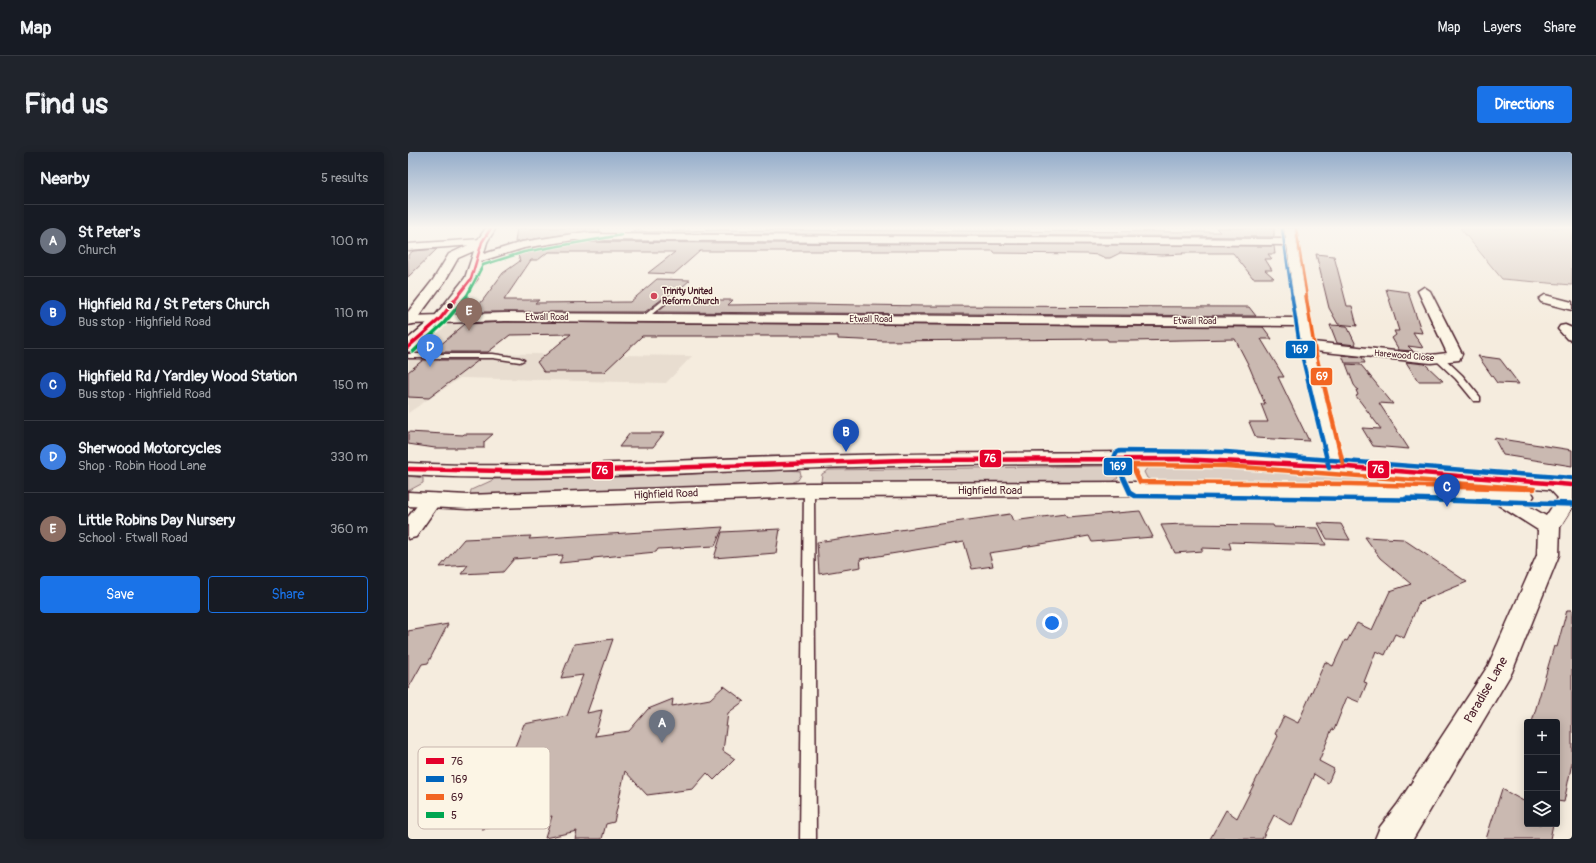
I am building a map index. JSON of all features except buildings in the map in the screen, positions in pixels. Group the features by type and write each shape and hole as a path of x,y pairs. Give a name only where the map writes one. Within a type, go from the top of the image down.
{"street":[{"path":"408,321 439,281 451,260"},
{"path":"408,347 440,319 471,279 477,260"},
{"path":"1294,260 1307,346 1336,466"},
{"name":"Harewood Close","path":"1307,346 1440,359 1454,357 1455,354 1442,314 1424,291"},
{"path":"1545,299 1572,306"},
{"name":"Etwall Road","path":"408,321 463,317 1303,322"},
{"path":"1121,458 1136,489"},
{"path":"408,469 462,472 544,472 813,462 1121,458 1226,459 1336,466 1567,491 1549,527 1494,494"},
{"path":"809,490 813,462"},
{"path":"408,532 430,501 462,472"},
{"name":"Highfield Road","path":"408,499 430,501 519,501 612,496 809,490 1136,489 1494,494 1567,491"},
{"name":"Paradise Lane","path":"1392,839 1409,817 1499,672 1548,555 1549,527"}],"lane":[{"path":"644,318 671,296"},
{"path":"408,356 493,356 520,360"},
{"path":"1440,359 1459,377 1477,399"},
{"path":"808,839 809,490"}],"shaded area":[{"path":"1486,260 1572,260 1572,285 1502,279"},
{"path":"504,322 466,353 692,356 666,383 460,378 408,413 408,355 449,324"},
{"path":"1223,465 1327,471 1451,483 1459,488 1153,481 1147,478 1144,472 1151,466"},
{"path":"1105,466 1114,468 1118,478 1111,483 827,485 821,482 822,474 829,470"},
{"path":"773,469 800,471 801,475 798,480 787,485 482,497 470,495 471,490 495,479"},
{"path":"408,476 423,478 423,483 408,491"}],"transit line":[{"name":"76","path":"408,347 440,319 471,279 477,260"},
{"name":"5","path":"413,352 434,333 463,302 478,278 483,265 499,260"},
{"name":"169","path":"1287,260 1300,348 1329,468"},
{"name":"69","path":"1301,260 1314,345 1343,464"},
{"name":"169","path":"1572,478 1226,452 1120,451 1116,453 1114,458 1130,493 1135,496 1351,498 1572,504"},
{"name":"76","path":"408,469 544,472 815,462 1122,458 1291,463 1572,485"},
{"name":"69","path":"1132,465 1226,466 1534,489 1351,484 1140,482 1132,465"}],"place":[{"name":"Trinity United Reform Church","path":"654,296"},
{"name":"Little Robins Day Nursery","path":"469,331"},
{"name":"Sherwood Motorcycles","path":"430,367"},
{"name":"Highfield Rd / St Peters Church","path":"846,452"},
{"name":"Highfield Rd / Yardley Wood Station","path":"1447,507"},
{"name":"St Peter's","path":"662,743"}]}
